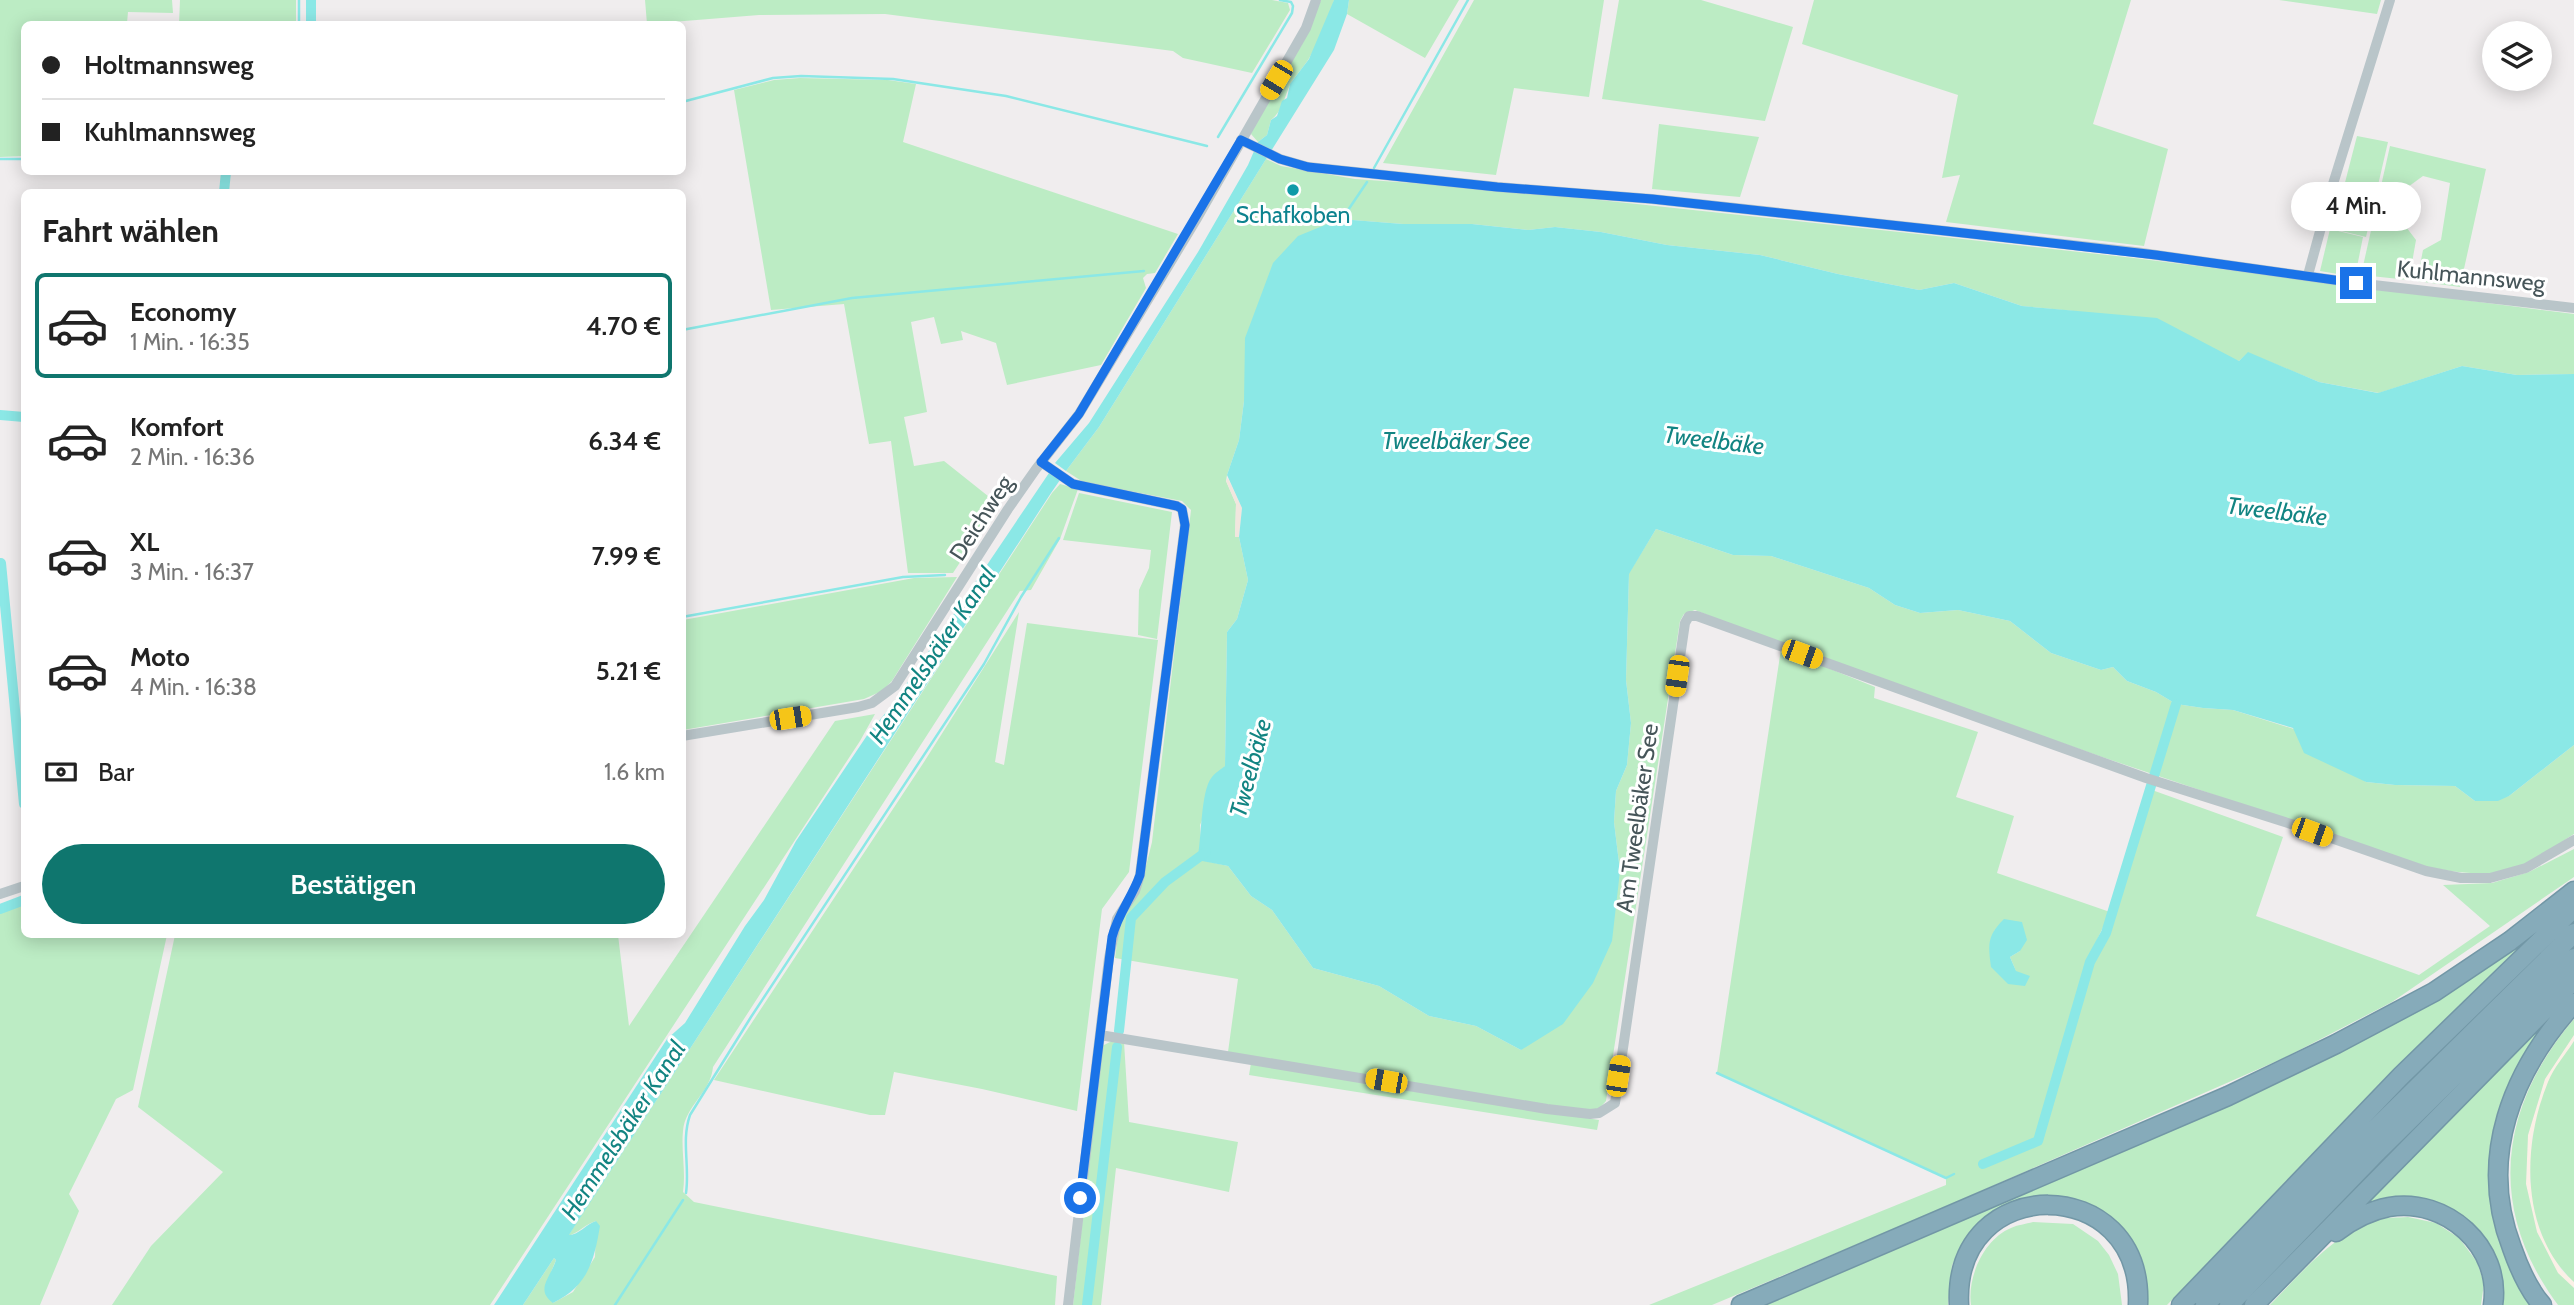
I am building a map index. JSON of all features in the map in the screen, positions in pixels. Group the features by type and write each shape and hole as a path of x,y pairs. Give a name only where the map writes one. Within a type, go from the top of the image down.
{"highway":[{"path":"1741,1305 2215,1101 2336,1044 2434,992 2510,941 2574,891"},
{"path":"2181,1305 2420,1056 2574,908"},
{"path":"2205,1305 2395,1109 2574,933"},
{"path":"2229,1305 2368,1162 2574,958"},
{"path":"2254,1305 2574,981"},
{"path":"2542,1305 2519,1269 2505,1233 2497,1185 2500,1144 2507,1111 2522,1075 2574,1003"},
{"path":"1959,1305 1958,1283 1962,1263 1987,1226 2001,1216 2028,1206 2044,1204 2065,1205 2084,1211 2111,1228 2132,1259 2137,1275 2138,1305"},
{"path":"2277,1280 2288,1277 2330,1236 2354,1219 2391,1207 2412,1207 2435,1210 2452,1219 2479,1245 2493,1278 2493,1305"}],"street":[{"name":"Deichweg","path":"686,735 858,707 872,703 895,686 1008,509 1079,414 1245,142 1306,28 1313,0"},
{"path":"2308,275 2390,0"},
{"name":"Kuhlmannsweg","path":"1245,142 1280,159 1308,167 1355,173 1652,199 1889,224 2574,307"},
{"path":"1041,462 1073,484 1177,506 1182,509 1185,525 1140,875 1135,891 1114,928 1068,1305"},
{"name":"Am Tweelbäker See","path":"1100,1035 1547,1109 1590,1114 1599,1113 1615,1103 1685,623 1689,616 1697,616 2146,778 2426,871 2461,878 2490,878 2526,869 2574,840"},
{"path":"0,894 21,887"}],"shaded area":[{"path":"2574,1035 2574,1041 2549,1080 2532,1137 2530,1181 2540,1231 2561,1270 2574,1282 2574,1288 2558,1273 2537,1232 2526,1184 2528,1135 2545,1079"}],"green space":[{"path":"0,0 172,0 173,13 128,12 127,21 21,21 21,156 0,157"},
{"path":"180,0 296,0 296,21 179,21"},
{"path":"645,0 1272,0 1288,3 1290,10 1252,73 1183,58 1173,51 885,14 759,15 647,21"},
{"path":"1321,0 1334,0 1323,31 1271,120 1267,135 1258,142 1251,134 1253,127 1301,46"},
{"path":"1349,0 1459,0 1425,58 1347,14"},
{"path":"1474,0 1604,0 1589,97 1514,88 1496,175 1383,163"},
{"path":"1619,0 1701,0 1793,27 1765,121 1602,99"},
{"path":"1814,0 2131,0 2093,124 2168,149 2144,246 1946,222 1960,175 1942,178 1958,95 1802,44"},
{"path":"2279,0 2381,0 2377,14"},
{"path":"774,80 888,80 916,84 903,142 1178,234 1155,273 1147,274 1143,278 1146,288 1101,365 1007,385 996,343 961,331 963,340 941,344 934,317 911,322 927,412 904,417 914,466 944,461 998,504 953,573 908,573 891,441 869,444 844,304 771,310 734,90"},
{"path":"1659,124 1759,137 1740,197 1652,189"},
{"path":"2357,136 2388,142 2366,237 2333,229"},
{"path":"2390,146 2486,169 2460,287 2417,281 2423,250 2441,240 2450,183 2423,176 2401,192 2397,215 2416,240 2409,280 2361,275"},
{"path":"1266,159 1281,166 1355,179 1497,189 1918,234 2134,258 2574,314 2574,374 2517,375 2462,366 2379,393 2319,382 2248,353 2239,361 2073,311 2022,306 1954,283 1919,290 1760,255 1667,245 1601,232 1555,227 1528,230 1472,224 1403,224 1339,219 1244,401 1239,440 1227,475 1226,481 1236,504 1235,537 1239,537 1248,580 1237,619 1227,632 1225,766 1200,825 1201,842 1197,859 1228,866 1251,896 1272,910 1313,968 1379,986 1429,1016 1476,1026 1521,1050 1620,871 1614,822 1616,791 1627,765 1631,723 1626,680 1629,573 1656,529 1733,555 1771,556 1869,588 1895,605 1920,613 1958,610 2010,621 2051,653 2101,670 2113,667 2127,681 2156,692 2176,704 2233,710 2294,729 2366,782 2455,786 2475,801 2509,796 2574,745 2574,834 2527,864 2503,872 2465,873 2428,867 2105,758 1780,644 1695,610 1684,614 1680,621 1606,1101 1597,1111 1547,1106 1228,1052 1238,979 1115,958 1120,922 1143,878 1152,842 1191,510 1182,501 1083,482 1066,471 1099,427"},
{"path":"2330,229 2363,237 2355,277 2320,271"},
{"path":"1060,484 1078,489 1060,539 1031,590 1020,591 713,1067 708,1084 688,1114 683,1131 683,1192 694,1202 1057,1276 1055,1305 523,1305 554,1258 556,1260 551,1272 553,1303 573,1292 595,1257 596,1221 568,1236"},
{"path":"1079,493 1172,512 1157,639 1138,635 1139,590 1149,568 1151,550 1063,540"},
{"path":"957,577 892,681 882,691 864,699 686,729 686,619 914,578"},
{"path":"1019,612 995,762 1004,765 1027,623 1158,640 1129,872 1102,909 1077,1111 894,1072 885,1115 870,1115 714,1080 924,762"},
{"path":"1781,649 1875,687 1874,698 1978,732 1956,797 2014,816 1997,873 2110,912 2090,955 2095,958 2109,935 2152,790 2283,837 2256,916 2419,975 2490,926 2443,885 2492,883 2529,872 2574,849 2574,877 2392,1002 2286,1057 1915,1220 1712,1305 1649,1305 1946,1185 1946,1177 1717,1073","holes":["1994,930 2020,951 2010,957 2016,971"]},
{"path":"875,714 860,741 490,1305 112,1305 151,1246 223,1172 138,1107 174,938 618,938 629,1026 835,721"},
{"path":"21,903 21,938 166,938 133,1090 116,1099 69,1194 79,1211 40,1305 0,1305 0,911"},
{"path":"2557,910 2387,1076 2167,1305 2142,1305 2144,1288 2086,1205 2067,1199 2041,1198 2019,1202 1996,1212 1968,1235 1952,1265 1948,1305 1755,1305 2232,1100"},
{"path":"2571,997 2532,1050 2492,1166 2534,1305 2498,1305 2456,1214 2355,1211 2465,1098"},
{"path":"2574,1019 2574,1035 2545,1079 2528,1135 2526,1184 2537,1232 2558,1273 2574,1288 2574,1305 2558,1305 2535,1269 2520,1233 2512,1196 2511,1160 2517,1124 2529,1088 2549,1053"},
{"path":"2574,1041 2574,1282 2556,1262 2544,1239 2535,1213 2531,1160 2539,1107 2548,1082"},
{"path":"1110,1042 1124,1042 1129,1122 1238,1142 1229,1192 1116,1168 1101,1305 1073,1305 1102,1046"},
{"path":"1251,1063 1599,1120 1597,1130 1249,1075"},
{"path":"2408,1217 2436,1223 2459,1238 2477,1262 2484,1283 2481,1305 2270,1305 2318,1256 2360,1226 2375,1220"},
{"path":"2033,1222 2073,1224 2098,1241 2109,1255 2118,1274 2122,1305 1971,1305 1970,1294 1975,1271 1985,1250 2001,1233"}],"sand":[{"path":"1228,478 1242,508 1239,537 1235,537 1236,504 1226,481"}],"water":[{"path":"1334,0 1349,0 1347,14 1334,50 1099,427 1066,471 1055,463 1089,423 1198,252 1248,165 1258,142 1267,135 1271,120 1277,116 1282,101 1287,98 1290,84 1309,59"},
{"name":"Tweelbäker See","path":"1340,219 1403,224 1472,224 1528,230 1555,227 1601,232 1667,245 1760,255 1919,290 1954,283 2022,306 2157,318 2239,361 2248,352 2319,382 2378,393 2462,366 2517,375 2574,374 2574,745 2509,796 2498,801 2475,801 2455,786 2366,782 2304,753 2293,728 2233,710 2176,704 2156,692 2127,681 2113,667 2101,670 2051,653 2010,621 1958,610 1920,613 1895,605 1869,588 1771,556 1733,555 1656,529 1629,574 1626,680 1631,723 1627,765 1616,791 1614,822 1620,871 1612,941 1593,983 1563,1024 1521,1050 1476,1026 1429,1016 1379,986 1313,968 1272,910 1251,896 1228,866 1197,860 1205,793 1212,777 1225,766 1227,632 1237,619 1248,580 1239,537 1242,508 1227,475 1239,440 1244,401 1245,338 1273,263 1298,236"},
{"name":"Hemmelsbäker Kanal","path":"1049,473 1060,480 569,1235 596,1221 600,1226 592,1261 582,1280 553,1303 544,1288 556,1260 554,1258 523,1305 494,1305 667,1039 685,1023 764,900 796,841 868,734 893,704"},
{"path":"2004,919 2022,922 2027,940 2020,951 2010,957 2016,971 2030,976 2025,986 2008,984 1991,967 1990,941 1994,930"}],"waterway":[{"path":"299,0 299,21"},
{"path":"311,0 311,21"},
{"path":"1218,137 1292,13 1291,2 1280,0"},
{"path":"1374,168 1468,0"},
{"path":"686,101 773,78 801,76 893,79 1006,96 1207,146"},
{"path":"0,159 21,159"},
{"path":"224,189 226,175"},
{"path":"1340,222 1367,182"},
{"path":"686,329 852,298 1144,271"},
{"path":"0,415 21,417"},
{"path":"686,1193 686,1134 690,1115 751,1017 984,664 1021,597 1059,538"},
{"path":"1,563 21,773"},
{"path":"686,616 903,577 945,575"},
{"path":"1983,1164 2038,1141 2090,962 2106,933 2176,704"},
{"path":"1119,1031 1131,918 1165,882 1206,852"},
{"path":"0,909 21,901"},
{"path":"1087,1305 1117,1047"},
{"path":"1717,1073 1946,1178 1954,1174"},
{"path":"615,1305 683,1200"}],"place":[{"name":"Schafkoben","path":"1293,190"}],"route":[{"path":"1080,1198 1112,937 1117,919 1135,891 1140,875 1185,525 1182,509 1177,506 1073,484 1041,462 1079,414 1241,140 1280,159 1308,167 1497,187 1652,199 1946,231 2156,255 2356,283"}],"water label":[{"name":"Tweelbäke","path":"1714,440"},
{"name":"Tweelbäke","path":"2277,511"},
{"name":"Tweelbäke","path":"1250,768"}]}
